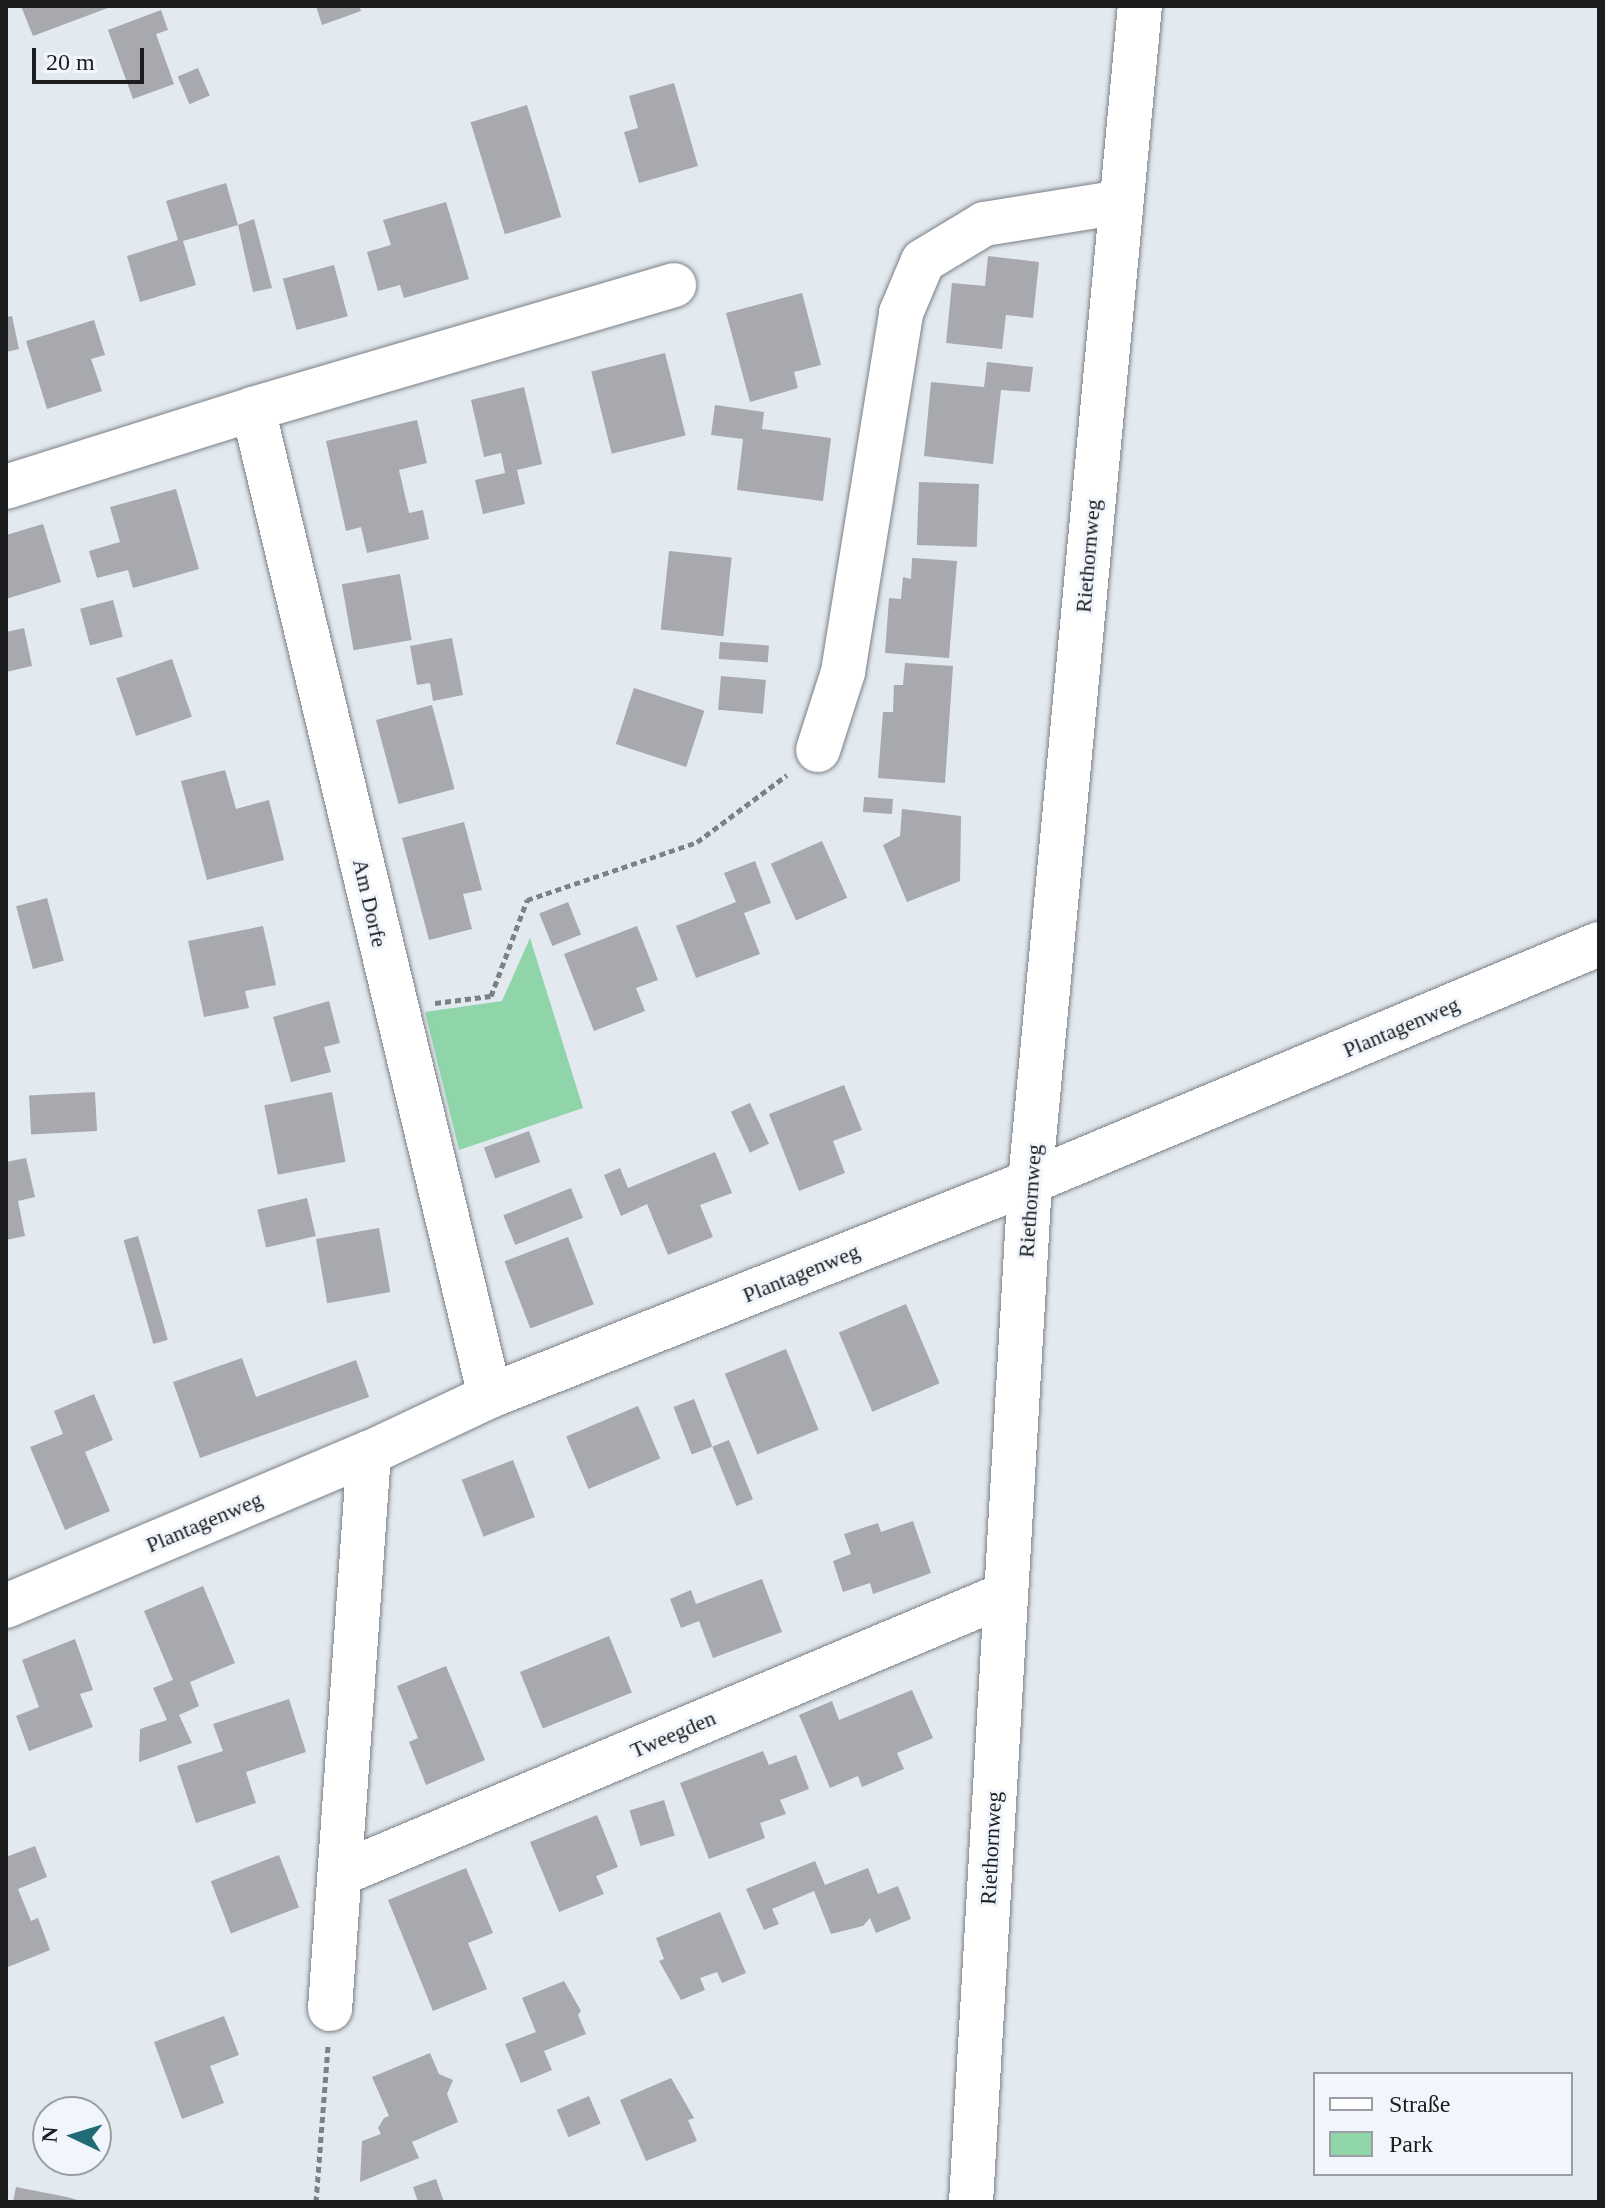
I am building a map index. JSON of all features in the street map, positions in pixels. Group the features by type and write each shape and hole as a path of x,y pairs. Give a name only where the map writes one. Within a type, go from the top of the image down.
{"street":[{"name":"Riethornweg","path":"971,2202 1030,1182 1140,6"},
{"path":"818,750 843,672 901,313 923,261 984,224 1121,202"},
{"path":"6,487 253,409 674,285"},
{"name":"Am Dorfe","path":"253,409 490,1396"},
{"name":"Plantagenweg","path":"6,1606 369,1453 490,1396 1030,1182 1599,944"},
{"path":"330,2009 369,1453"},
{"name":"Tweegden","path":"340,1874 1006,1594"}],"path":[{"path":"395,1008 491,996 527,900 697,842 818,750"},
{"path":"316,2202 330,2009"}],"green space":[{"path":"530,938 583,1108 459,1150 425,1012 502,1001"}],"building":[{"path":"21,6 113,6 33,36"},
{"path":"316,6 359,6 361,11 322,25"},
{"path":"161,10 168,30 156,34 174,84 133,99 108,30"},
{"path":"198,68 210,96 189,104 178,77"},
{"path":"674,83 698,166 639,183 624,132 638,128 629,96"},
{"path":"527,105 561,217 505,234 471,122"},
{"path":"226,183 238,225 183,241 196,285 140,302 127,256 178,240 166,201"},
{"path":"446,202 469,279 404,298 400,285 378,291 367,252 391,245 383,220"},
{"path":"254,219 272,288 253,292 238,225"},
{"path":"988,256 1039,262 1033,318 1006,315 1002,349 946,343 952,283 985,286"},
{"path":"334,265 348,316 297,330 283,279"},
{"path":"802,293 821,365 794,372 798,388 750,402 726,313"},
{"path":"12,316 19,349 6,352 6,317"},
{"path":"94,320 105,355 91,359 102,391 47,409 26,341"},
{"path":"665,353 686,435 612,454 591,371"},
{"path":"987,362 1033,367 1030,392 1001,390 993,464 924,456 931,382 984,387"},
{"path":"524,387 542,464 517,470 525,504 483,514 475,480 505,473 501,453 484,457 471,400"},
{"path":"715,405 764,412 762,429 831,438 823,501 737,490 743,439 711,435"},
{"path":"417,420 427,463 399,470 409,513 423,510 429,539 367,553 361,527 346,531 326,441"},
{"path":"919,482 979,484 977,547 917,545"},
{"path":"176,489 199,569 133,588 128,570 97,578 89,551 120,542 110,507"},
{"path":"43,524 61,582 6,599 6,535"},
{"path":"669,551 732,558 723,636 661,630"},
{"path":"912,558 957,561 949,658 885,653 889,598 901,599 903,577 911,579"},
{"path":"400,574 412,640 354,650 342,584"},
{"path":"113,600 123,637 90,646 80,609"},
{"path":"24,628 32,666 6,672 6,632"},
{"path":"452,638 463,695 433,701 430,683 417,685 410,646"},
{"path":"720,642 769,645 768,662 719,659"},
{"path":"172,659 192,717 136,736 116,678"},
{"path":"905,663 953,666 945,783 878,778 883,712 893,712 894,685 903,685"},
{"path":"721,676 766,680 763,714 718,710"},
{"path":"634,688 704,711 686,767 616,744"},
{"path":"432,705 455,789 398,804 376,720"},
{"path":"225,770 236,809 269,800 284,860 207,880 181,781"},
{"path":"864,797 893,799 892,814 863,812"},
{"path":"902,809 961,816 960,881 907,902 883,845 900,836"},
{"path":"464,822 482,890 463,894 472,929 429,940 402,838"},
{"path":"822,841 847,898 796,920 771,864"},
{"path":"755,861 771,903 744,913 760,954 696,978 676,926 736,902 724,873"},
{"path":"47,898 64,961 33,969 16,906"},
{"path":"568,902 581,934 552,946 539,914"},
{"path":"263,926 276,985 245,991 249,1008 204,1017 188,941"},
{"path":"637,926 658,980 636,988 645,1011 594,1031 564,954"},
{"path":"329,1001 340,1043 324,1047 331,1072 291,1082 273,1017"},
{"path":"844,1085 862,1130 833,1141 845,1173 799,1191 769,1114"},
{"path":"95,1092 97,1131 31,1134 29,1095"},
{"path":"332,1092 346,1162 278,1175 264,1105"},
{"path":"750,1103 769,1144 750,1153 731,1112"},
{"path":"529,1131 540,1162 495,1178 484,1147"},
{"path":"715,1152 732,1193 700,1205 713,1237 668,1255 647,1204 621,1216 604,1175 620,1168 628,1188"},
{"path":"26,1158 35,1197 18,1201 25,1236 6,1240 6,1162"},
{"path":"571,1188 583,1218 515,1245 503,1215"},
{"path":"307,1198 316,1236 266,1247 257,1209"},
{"path":"379,1228 390,1292 327,1303 316,1239"},
{"path":"138,1236 168,1340 153,1344 124,1240"},
{"path":"568,1237 594,1304 530,1329 505,1261"},
{"path":"906,1304 940,1383 872,1412 839,1333"},
{"path":"786,1349 819,1430 757,1454 725,1374"},
{"path":"242,1358 256,1397 356,1360 369,1397 200,1458 173,1382"},
{"path":"94,1394 113,1440 85,1452 110,1511 65,1530 30,1447 63,1434 54,1411"},
{"path":"694,1399 712,1447 692,1454 673,1407"},
{"path":"638,1406 660,1458 588,1489 566,1436"},
{"path":"729,1440 753,1499 736,1506 712,1447"},
{"path":"513,1460 535,1517 484,1537 462,1480"},
{"path":"913,1521 931,1573 873,1594 870,1583 843,1592 833,1561 851,1554 844,1534 878,1523 881,1532"},
{"path":"762,1579 782,1632 713,1658 699,1621 681,1628 670,1599 691,1590 696,1604"},
{"path":"203,1586 235,1663 190,1682 199,1706 179,1715 192,1743 139,1762 140,1729 167,1720 153,1688 173,1680 144,1611"},
{"path":"609,1636 632,1693 543,1729 520,1672"},
{"path":"75,1639 93,1690 80,1694 93,1727 29,1751 16,1716 39,1707 22,1660"},
{"path":"446,1666 485,1760 426,1785 409,1742 418,1738 397,1686"},
{"path":"912,1690 933,1738 897,1753 904,1769 862,1787 858,1776 830,1788 799,1715 832,1701 839,1720"},
{"path":"289,1699 306,1752 246,1772 256,1803 196,1823 177,1766 223,1751 213,1724"},
{"path":"763,1751 769,1765 796,1755 809,1789 780,1800 786,1814 760,1823 765,1838 709,1859 680,1783"},
{"path":"664,1800 675,1835 640,1846 630,1811"},
{"path":"597,1815 618,1867 596,1876 604,1894 559,1912 530,1842"},
{"path":"35,1846 47,1877 18,1889 31,1921 38,1918 50,1950 8,1967 6,1857"},
{"path":"279,1855 299,1907 231,1933 211,1881"},
{"path":"815,1861 825,1885 868,1868 878,1894 898,1886 911,1919 876,1933 870,1918 863,1926 831,1934 814,1891 772,1909 779,1924 764,1930 746,1889"},
{"path":"466,1868 493,1933 468,1943 487,1989 433,2011 388,1900"},
{"path":"720,1912 746,1973 722,1983 717,1972 700,1978 705,1990 681,2000 659,1961 664,1959 656,1938"},
{"path":"564,1981 581,2011 578,2015 586,2034 544,2051 552,2070 521,2083 505,2044 536,2032 522,1998"},
{"path":"224,2016 239,2055 210,2066 224,2103 182,2119 154,2042"},
{"path":"430,2053 439,2074 453,2080 447,2094 458,2122 412,2142 419,2158 360,2182 362,2141 381,2134 378,2128 389,2116 372,2077"},
{"path":"671,2078 694,2118 688,2120 697,2141 646,2161 620,2100"},
{"path":"589,2096 601,2124 569,2137 557,2110"},
{"path":"436,2179 444,2202 418,2202 413,2187"},
{"path":"16,2187 67,2197 84,2202 13,2202"}]}
